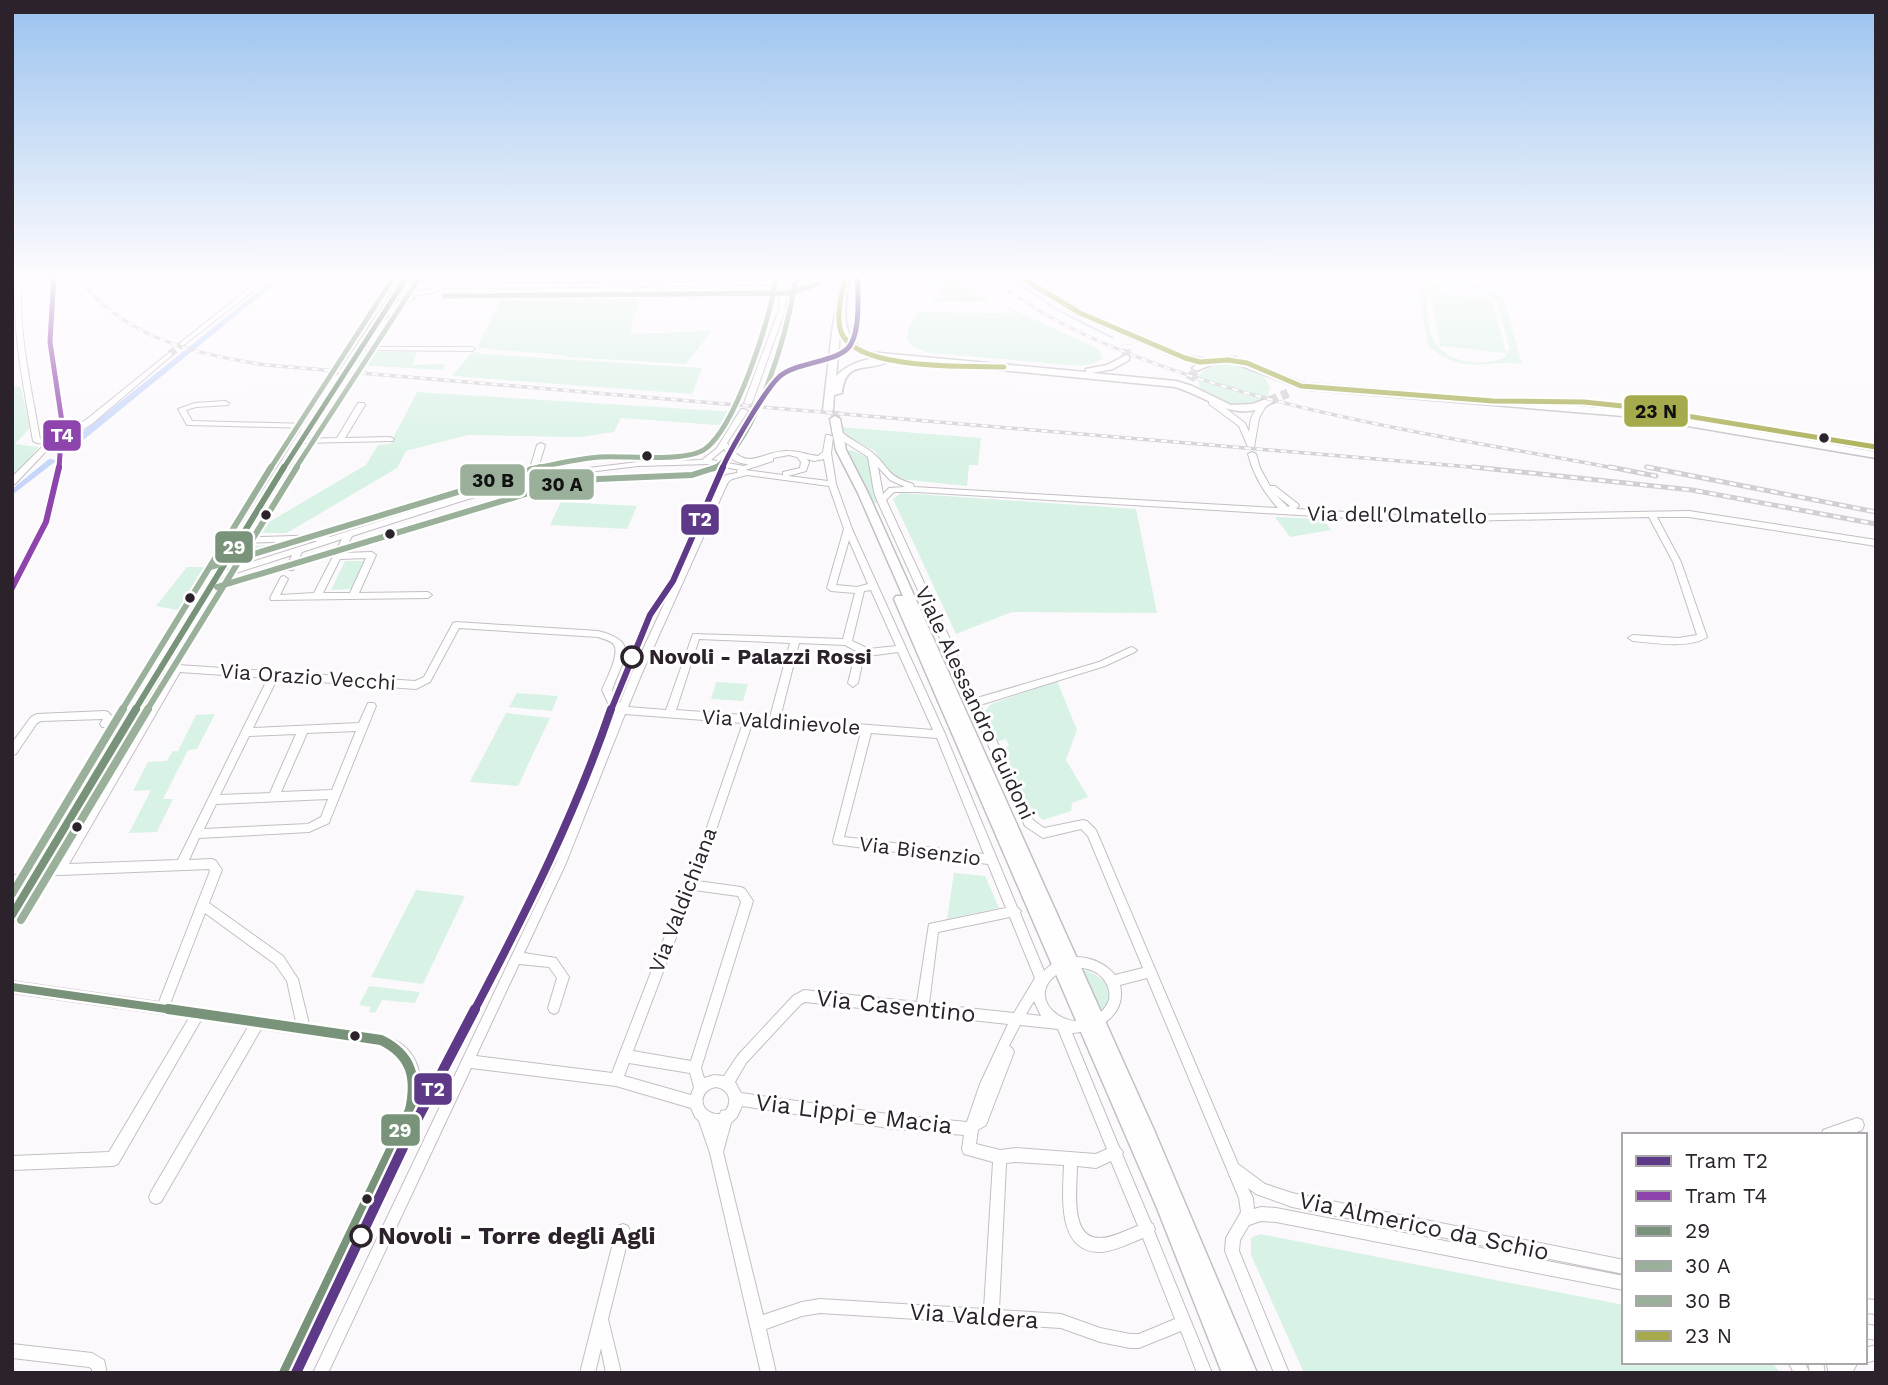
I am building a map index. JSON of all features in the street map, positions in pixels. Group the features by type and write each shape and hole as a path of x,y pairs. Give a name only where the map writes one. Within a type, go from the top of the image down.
{"main road":[{"path":"12,915 214,577 366,339"},
{"name":"Viale Alessandro Guidoni","path":"836,339 832,421 1064,964 1248,1373"},
{"path":"846,339 852,347 868,354 1004,367 1086,371 1110,367 1126,358"},
{"path":"1123,339 1127,344"},
{"path":"1139,339 1181,357 1208,362 1235,360 1301,386 1520,403 1676,419 1873,454"},
{"name":"Viale Alessandro Guidoni","path":"832,421 838,382 845,372 862,364 920,361"},
{"path":"1196,368 1208,362"},
{"path":"1004,367 1176,384 1212,402 1234,408 1266,403"},
{"path":"1267,373 1276,388"},
{"path":"1190,380 1199,395"},
{"path":"1288,393 1580,415 1873,454"},
{"name":"Viale Alessandro Guidoni","path":"1091,1024 1232,1373"}],"street":[{"path":"12,482 43,447 53,442 37,441 21,339"},
{"path":"182,344 189,339"},
{"path":"684,465 712,457 724,443 746,407 771,339"},
{"path":"359,349 472,349"},
{"path":"68,435 90,421 170,354"},
{"path":"1212,402 1234,416 1251,447 1261,478 1275,498 1288,511 1296,507 1261,478"},
{"path":"225,403 195,405 182,409 190,423 307,428"},
{"path":"1251,447 1255,418 1266,403"},
{"path":"340,440 361,405"},
{"path":"832,421 847,441 872,455"},
{"name":"Viale Alessandro Guidoni","path":"832,421 827,453 832,484 848,529 940,734 1015,911 1041,979 1038,993 1043,1009 1062,1024 1205,1373"},
{"path":"187,431 220,426"},
{"path":"299,441 390,439"},
{"path":"724,443 729,453 740,460 770,459"},
{"path":"531,479 541,445"},
{"path":"701,462 746,468 786,454 817,459 827,453"},
{"path":"772,475 802,470 805,462 800,455"},
{"name":"Viale Alessandro Guidoni","path":"872,455 881,500 1033,828 1046,834 1077,825 1089,828 1246,1198 1247,1219"},
{"name":"Via dell'Olmatello","path":"872,455 887,477 917,489"},
{"path":"214,577 349,533 531,479 607,466 684,465 832,484"},
{"path":"320,1373 561,863 622,710 725,481 746,473"},
{"name":"Via dell'Olmatello","path":"881,500 892,491 917,489 1414,519 1702,515 1876,543"},
{"path":"1262,510 1270,506 1275,498"},
{"path":"1287,500 1329,514"},
{"path":"1633,638 1678,641 1702,637 1676,562 1651,514"},
{"path":"848,529 831,588 860,590 873,586"},
{"path":"317,596 349,533"},
{"path":"237,540 333,538"},
{"path":"290,568 299,551"},
{"path":"338,556 372,555 353,596"},
{"path":"284,579 274,598 428,595"},
{"path":"847,642 860,590"},
{"name":"Via Orazio Vecchi","path":"159,667 422,683 428,679 456,625 603,634 618,642 622,652 607,690 611,700 622,710"},
{"path":"670,713 696,636 847,642 860,651 875,653 902,648"},
{"path":"774,721 795,641"},
{"path":"974,703 1102,664 1132,650"},
{"path":"853,683 860,651"},
{"path":"60,870 178,668"},
{"path":"182,863 274,675"},
{"path":"196,834 309,828 325,820 371,706"},
{"name":"Via Valdinievole","path":"622,710 940,734"},
{"path":"12,751 34,720 40,717 105,715 108,718 105,724"},
{"name":"Via Valdichiana","path":"616,1080 690,885 748,719"},
{"path":"246,732 363,727"},
{"name":"Via Bisenzio","path":"867,728 838,841 993,860"},
{"path":"273,798 303,730"},
{"path":"213,800 336,794"},
{"path":"12,880 60,870 208,862 215,866 215,873 163,1009"},
{"path":"690,885 741,892 747,901 695,1068 701,1089 696,1103 698,1114 705,1119 718,1153 769,1373"},
{"path":"203,905 279,960 292,979 304,1029"},
{"path":"922,1008 933,928 1015,911"},
{"path":"516,958 552,962 563,977 554,1008"},
{"path":"971,1129 981,1120 1018,1020 1041,979 1064,964 1096,965 1107,971 1114,981 1114,1003 1091,1024 1062,1024"},
{"path":"1114,981 1151,971"},
{"path":"12,987 258,1022 395,1045 411,1062 414,1089 407,1118 284,1373"},
{"name":"Via Casentino","path":"727,1083 742,1059 800,997 813,995 1062,1024"},
{"path":"12,1163 113,1159 198,1014"},
{"path":"156,1197 258,1022"},
{"path":"624,1056 695,1068"},
{"path":"467,1061 616,1080 696,1103"},
{"name":"Via Lippi e Macia","path":"701,1089 714,1081 727,1083 734,1089 736,1099 726,1116 713,1121 705,1119"},
{"name":"Via Lippi e Macia","path":"736,1099 895,1122 971,1129 969,1149 1000,1157 1016,1155 1096,1161 1116,1152"},
{"path":"718,1153 726,1116"},
{"path":"1834,1133 1857,1125"},
{"path":"991,1317 1000,1157"},
{"path":"1070,1159 1070,1218 1084,1241 1102,1245 1147,1229"},
{"name":"Via Almerico da Schio","path":"1232,1166 1261,1189 1292,1200 1622,1267"},
{"name":"Via Almerico da Schio","path":"1247,1219 1261,1214 1276,1215 1622,1283"},
{"path":"1247,1219 1233,1238 1234,1256 1282,1373"},
{"path":"587,1373 623,1231"},
{"name":"Via Valdera","path":"758,1324 811,1307 1061,1321 1100,1335 1139,1341 1185,1322"},
{"path":"601,1320 614,1373"},
{"path":"12,1351 92,1360 100,1369"}],"green space":[{"path":"481,339 706,339 686,364 568,357 477,347"},
{"path":"907,339 1076,339 1097,348 1103,358 1081,366 930,353 912,346"},
{"path":"1427,339 1433,339 1449,356 1468,362 1487,362 1504,358 1510,349 1507,339 1515,339 1522,364 1463,364 1440,355 1428,345"},
{"path":"1439,339 1502,339 1506,353 1440,346"},
{"path":"473,351 481,354 702,368 692,394 452,376"},
{"path":"417,352 412,365 445,364 443,370 356,365 364,353"},
{"path":"1236,364 1257,371 1270,387 1268,395 1260,400 1237,404 1214,400 1205,394 1199,386 1198,376 1209,367"},
{"path":"13,386 21,387 30,428 15,444 39,447 12,478"},
{"path":"417,392 737,412 731,426 621,418 614,432 580,437 468,435 406,451 397,468 287,533 261,533 257,529 366,465 378,445 390,444"},
{"path":"841,427 981,438 978,465 969,465 967,486 899,479 888,471 875,451 850,438"},
{"path":"852,450 870,459 879,502 872,504 846,451"},
{"path":"901,493 1136,509 1157,613 1012,612 956,634 893,499"},
{"path":"561,502 637,506 627,529 550,525"},
{"path":"1275,517 1323,519 1331,530 1290,537"},
{"path":"295,545 294,547 233,565 245,546"},
{"path":"345,561 365,561 351,589 331,590"},
{"path":"187,567 210,567 182,611 156,606"},
{"path":"1057,681 1077,730 1066,760 1088,797 1072,803 1071,811 1043,820 1028,807 1001,749 1009,746 1006,739 997,742 985,711 991,704"},
{"path":"716,682 748,684 743,701 711,699"},
{"path":"517,693 558,696 552,711 509,707"},
{"path":"506,713 550,718 518,786 470,782"},
{"path":"215,714 197,749 188,750 163,799 173,799 157,832 129,833 151,790 133,791 148,762 167,761 173,751 178,751 196,715"},
{"path":"954,873 985,876 999,908 947,919"},
{"path":"416,890 465,896 423,984 371,977"},
{"path":"1079,969 1102,979 1107,985 1110,999 1099,1012"},
{"path":"369,986 420,992 415,1003 382,1000 375,1013 369,1012 371,1007 359,1005"},
{"path":"1260,1234 1622,1305 1622,1364 1773,1364 1780,1373 1304,1373 1251,1255 1251,1238"}],"waterway":[{"path":"68,448 204,339"},
{"path":"12,493 52,461"}],"tunnel":[{"path":"170,354 182,344"},
{"path":"1126,358 1127,344"},
{"path":"1190,380 1196,368"},
{"path":"1269,401 1288,393"},
{"path":"835,419 836,411"},
{"path":"53,442 68,435"}],"tram line":[{"name":"T4","path":"12,588 46,522 61,461 62,422 50,339"},
{"name":"T2","path":"296,1373 407,1139 546,873 589,774 615,697 650,615 673,581 729,453 779,377 795,368 840,354 850,347 853,339"},
{"path":"706,506 716,490"},
{"path":"680,565 691,551"}],"railway":[{"path":"159,339 212,355 266,365 1484,468"},
{"path":"1094,339 1208,382 1275,401 1413,431 1619,469"},
{"path":"1473,467 1484,468"},
{"path":"1610,467 1656,476"},
{"path":"1646,467 1656,469"},
{"path":"1647,467 1876,512"},
{"path":"1484,468 1494,469"},
{"path":"1484,468 1692,490 1876,524"}],"transit line":[{"path":"12,894 248,504 353,339"},
{"name":"29","path":"12,915 157,672 366,339"},
{"path":"21,920 265,517 379,339"},
{"path":"211,567 529,469 597,457 683,455 704,450 716,438 738,399 761,339"},
{"path":"217,587 542,489 585,480 674,477 707,472 717,467 745,432 768,382 783,339"},
{"path":"845,339 857,349 895,361 1004,367"},
{"path":"1140,339 1200,362 1228,360 1247,363 1301,386 1493,401 1584,402 1632,407 1876,447"},
{"name":"29","path":"12,987 381,1040 392,1045 407,1059 413,1077 410,1110 284,1373"}],"place":[{"name":"Novoli - Palazzi Rossi","path":"632,657"},
{"name":"Novoli - Torre degli Agli","path":"361,1236"}]}
